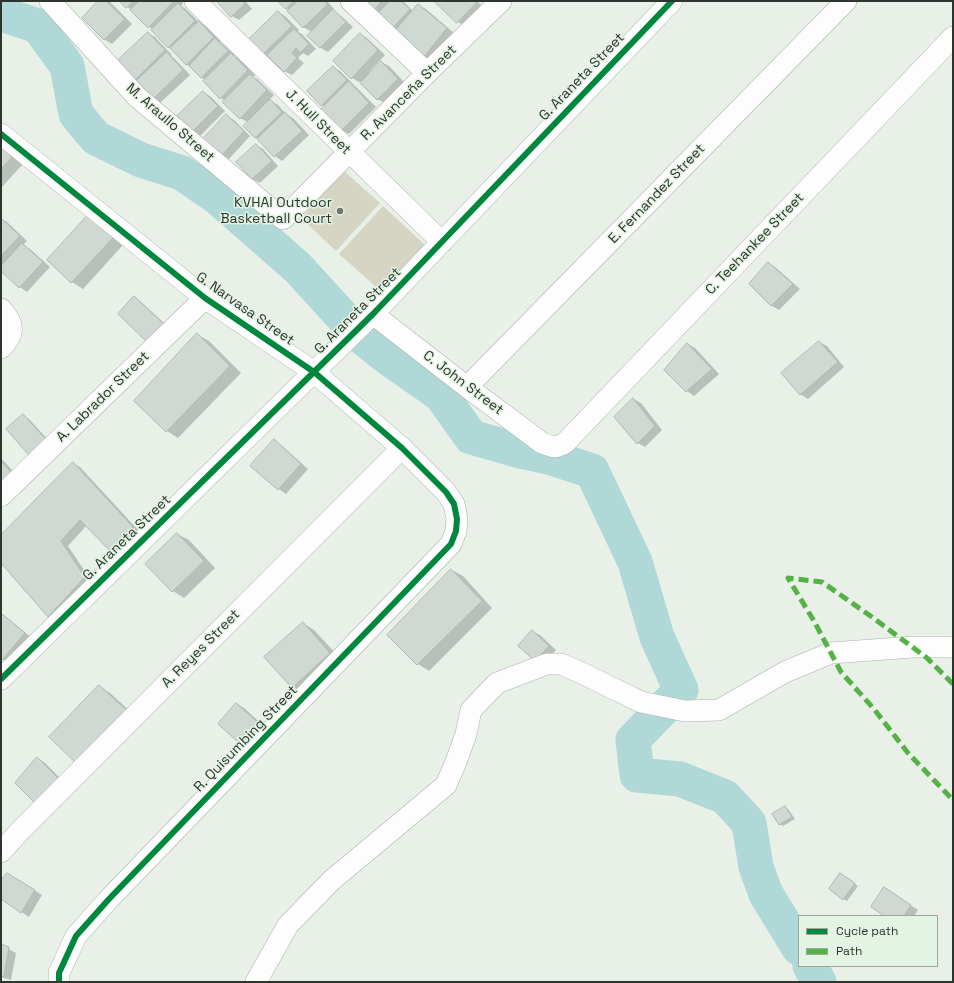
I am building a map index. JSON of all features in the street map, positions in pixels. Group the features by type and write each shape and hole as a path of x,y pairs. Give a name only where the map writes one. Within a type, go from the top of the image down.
{"street":[{"name":"M. Araullo Street","path":"50,1 136,97 283,219"},
{"name":"J. Hull Street","path":"195,1 349,153 442,242"},
{"path":"351,1 427,73"},
{"name":"R. Avanceña Street","path":"283,219 427,73 501,1"},
{"name":"G. Araneta Street","path":"1,679 373,314 672,1"},
{"name":"E. Fernandez Street","path":"467,387 846,1"},
{"name":"C. Teehankee Street","path":"555,447 565,443 953,37"},
{"name":"G. Narvasa Street","path":"1,134 205,298 314,372 402,448 446,492 454,504 457,519"},
{"name":"A. Labrador Street","path":"1,496 205,298"},
{"path":"1,309 9,320 12,328 11,336 1,348"},
{"name":"C. John Street","path":"373,314 542,443 555,447"},
{"name":"A. Reyes Street","path":"1,852 36,815 402,448"},
{"name":"R. Quisumbing Street","path":"59,982 59,973 76,936 114,893 451,544 456,531 457,519"},
{"path":"256,982 288,925 332,880 446,786 466,734 471,710 497,683 547,664 561,664 641,702 685,711 719,710 785,672 831,653 953,647"}],"green space":[{"name":"KVHAI Outdoor Basketball Court","path":"344,171 380,203 336,251 301,218"},
{"path":"383,206 427,247 384,294 339,254"}],"building":[{"path":"98,1 106,1 125,19 104,40 82,18"},
{"path":"120,1 134,1 126,8"},
{"path":"139,1 174,1 148,28 130,10"},
{"path":"217,1 242,1 245,4 231,17"},
{"path":"278,1 294,1 286,9"},
{"path":"298,1 324,1 328,4 303,28 287,11"},
{"path":"360,1 382,1 372,12"},
{"path":"390,1 401,1 410,9 391,30 376,15"},
{"path":"434,1 475,1 477,2 457,23"},
{"path":"178,3 195,21 168,48 151,30"},
{"path":"418,4 447,28 424,57 394,32"},
{"path":"333,9 346,22 320,48 307,36"},
{"path":"278,11 292,26 261,56 247,41"},
{"path":"199,21 214,37 186,65 170,48"},
{"path":"294,29 309,44 300,53 296,48 292,53 297,58 284,72 267,55"},
{"path":"148,32 165,50 135,80 117,61"},
{"path":"360,33 378,50 351,79 333,61"},
{"path":"215,38 228,51 201,78 189,66"},
{"path":"167,52 183,70 152,100 135,82"},
{"path":"231,53 248,70 220,99 203,81"},
{"path":"381,61 398,79 377,100 360,83"},
{"path":"333,66 347,80 321,106 307,91"},
{"path":"250,74 267,90 240,119 222,102"},
{"path":"349,81 369,103 341,131 320,110"},
{"path":"203,91 218,106 190,134 175,118"},
{"path":"270,99 282,112 255,138 243,126"},
{"path":"285,112 302,131 274,157 257,139"},
{"path":"226,114 244,131 221,156 203,139"},
{"path":"256,144 272,161 252,179 236,162"},
{"path":"1,147 12,157 1,169"},
{"path":"88,215 113,238 71,283 47,260"},
{"path":"1,218 20,236 1,256"},
{"path":"22,243 43,262 19,288 1,271 1,266"},
{"path":"768,262 793,284 771,306 749,284"},
{"path":"134,296 167,327 149,344 118,314"},
{"path":"197,333 230,366 166,432 134,401"},
{"path":"819,341 838,362 800,395 781,373"},
{"path":"687,343 712,369 686,392 664,370"},
{"path":"633,398 655,426 637,444 614,417"},
{"path":"23,414 52,446 35,462 6,429"},
{"path":"274,439 301,464 278,490 250,466"},
{"path":"1,461 16,478 1,491"},
{"path":"73,462 133,527 112,553 80,520 61,541 85,577 48,617 1,563 1,535"},
{"path":"177,533 204,561 172,592 145,564"},
{"path":"451,569 482,601 417,665 387,635"},
{"path":"1,613 25,633 2,660 1,659"},
{"path":"303,622 330,653 292,688 264,657"},
{"path":"532,630 549,646 535,661 518,646"},
{"path":"99,685 131,714 80,767 49,737"},
{"path":"236,703 269,732 248,751 218,724"},
{"path":"37,757 63,783 39,807 15,783"},
{"path":"785,806 792,817 779,825 772,814"},
{"path":"7,873 35,890 21,913 1,899 1,881"},
{"path":"840,873 855,883 843,900 829,889"},
{"path":"884,887 911,905 905,915 883,915 871,907"},
{"path":"1,944 9,947 4,977 1,976"}],"waterway":[{"path":"1,14 38,26 67,66 76,114 96,138 141,160 182,173 217,197 298,268 350,325"},
{"path":"359,335 391,360 441,395 471,437 520,451 552,458 592,471 635,562 657,637 681,690 633,740 637,775 680,779 725,797 749,823 756,867 766,894 798,946"},
{"path":"811,967 819,982"}],"marked path":[{"path":"953,684 927,658 822,582 788,578 814,621 841,672 874,709 908,753 953,800"}],"cycle path":[{"path":"1,679 373,314 672,1"},
{"path":"1,134 205,298 314,372 402,448 446,492 454,504 457,519 456,531 451,544 109,899 76,936 59,973 59,982"}],"place":[{"name":"KVHAI Outdoor Basketball Court","path":"340,211"}]}
